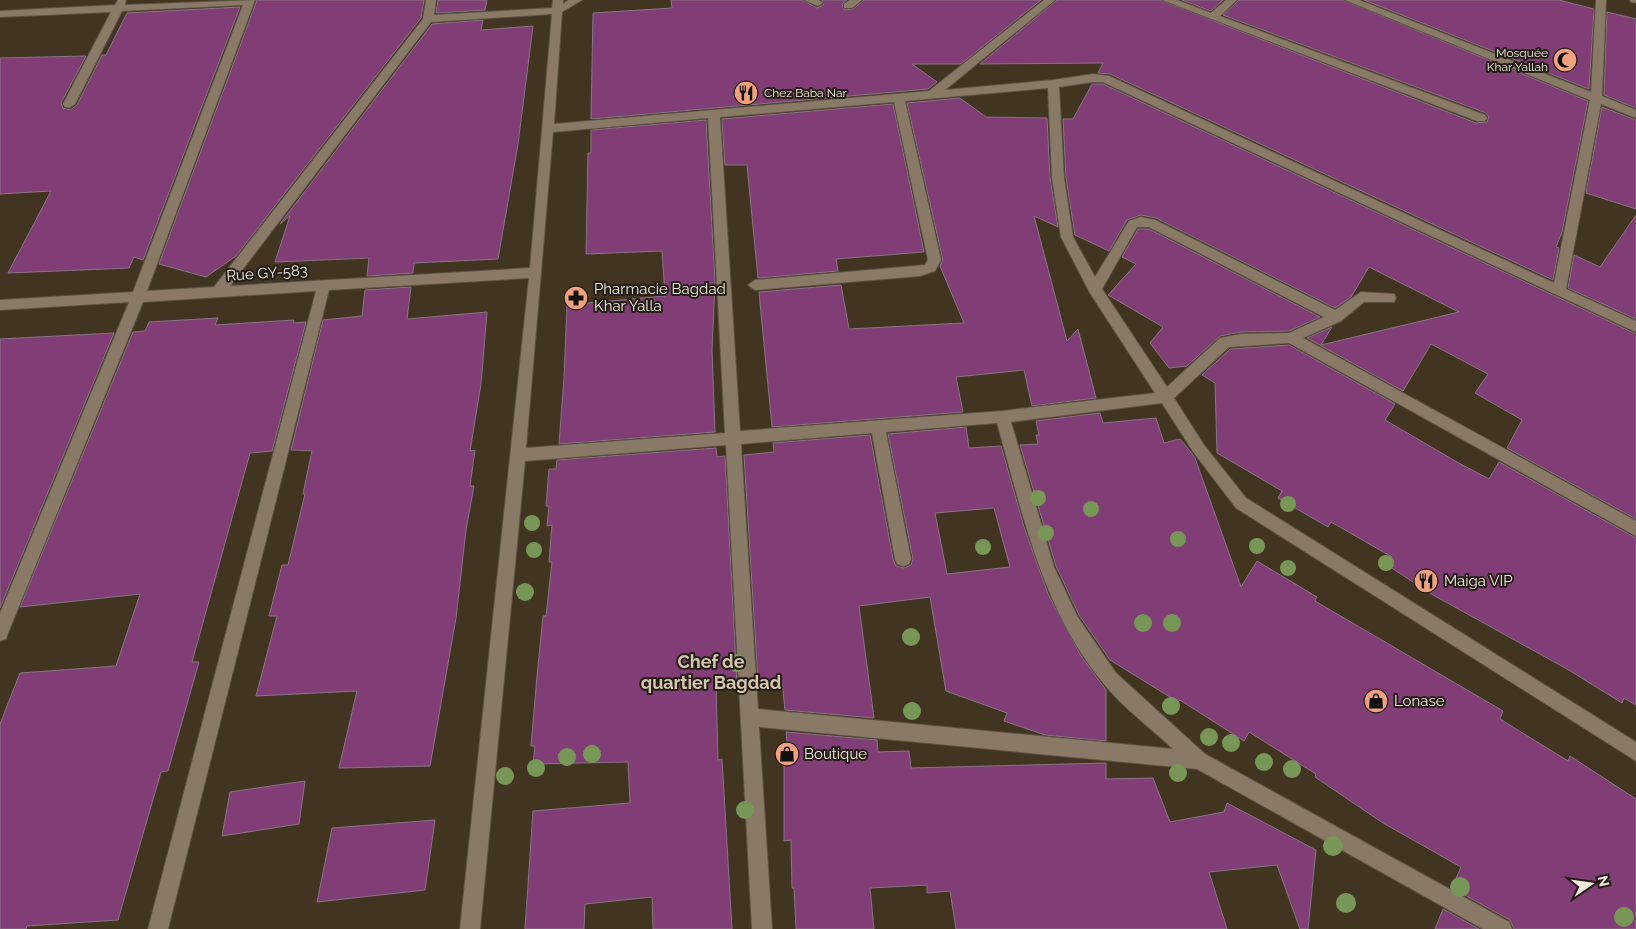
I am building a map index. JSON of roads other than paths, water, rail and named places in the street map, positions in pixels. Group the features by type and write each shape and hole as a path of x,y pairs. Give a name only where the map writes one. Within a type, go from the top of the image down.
{"street":[{"path":"218,292 428,20 431,0"},
{"path":"428,20 557,6 577,0"},
{"path":"932,95 1050,0"},
{"path":"1167,0 1481,118"},
{"path":"1213,17 1232,0"},
{"path":"1350,0 1636,114"},
{"path":"1559,291 1596,98 1601,0"},
{"path":"0,14 121,4 250,1 138,297 0,633"},
{"path":"69,104 121,4"},
{"path":"470,929 536,272 557,6"},
{"path":"546,129 1053,84 1093,78 1105,80 1636,327"},
{"path":"1053,84 1061,210 1067,237 1095,289 1199,449 1242,503 1636,752"},
{"path":"755,284 920,271 930,268 935,260 899,98"},
{"path":"714,114 762,929"},
{"path":"1095,289 1133,224 1141,222 1151,223 1336,317"},
{"name":"Rue GY-583","path":"0,305 536,272"},
{"path":"158,929 324,285"},
{"path":"518,455 1002,417 1166,397 1225,342 1241,338 1291,338 1336,317 1361,297 1389,298"},
{"path":"1291,338 1636,529"},
{"path":"1002,417 1046,567 1071,622 1110,679 1199,760 1490,926"},
{"path":"878,428 903,559"},
{"path":"751,717 1199,760"}],"place":[{"name":"Mosquée Khar Yallah","path":"1565,60"},
{"name":"Chez Baba Nar","path":"746,93"},
{"name":"Pharmacie Bagdad Khar Yalla","path":"576,298"},
{"name":"Maiga VIP","path":"1426,581"},
{"name":"Lonase","path":"1376,701"},
{"name":"Boutique","path":"787,754"}],"district":[{"name":"Chef de quartier Bagdad","path":"711,672"}]}
